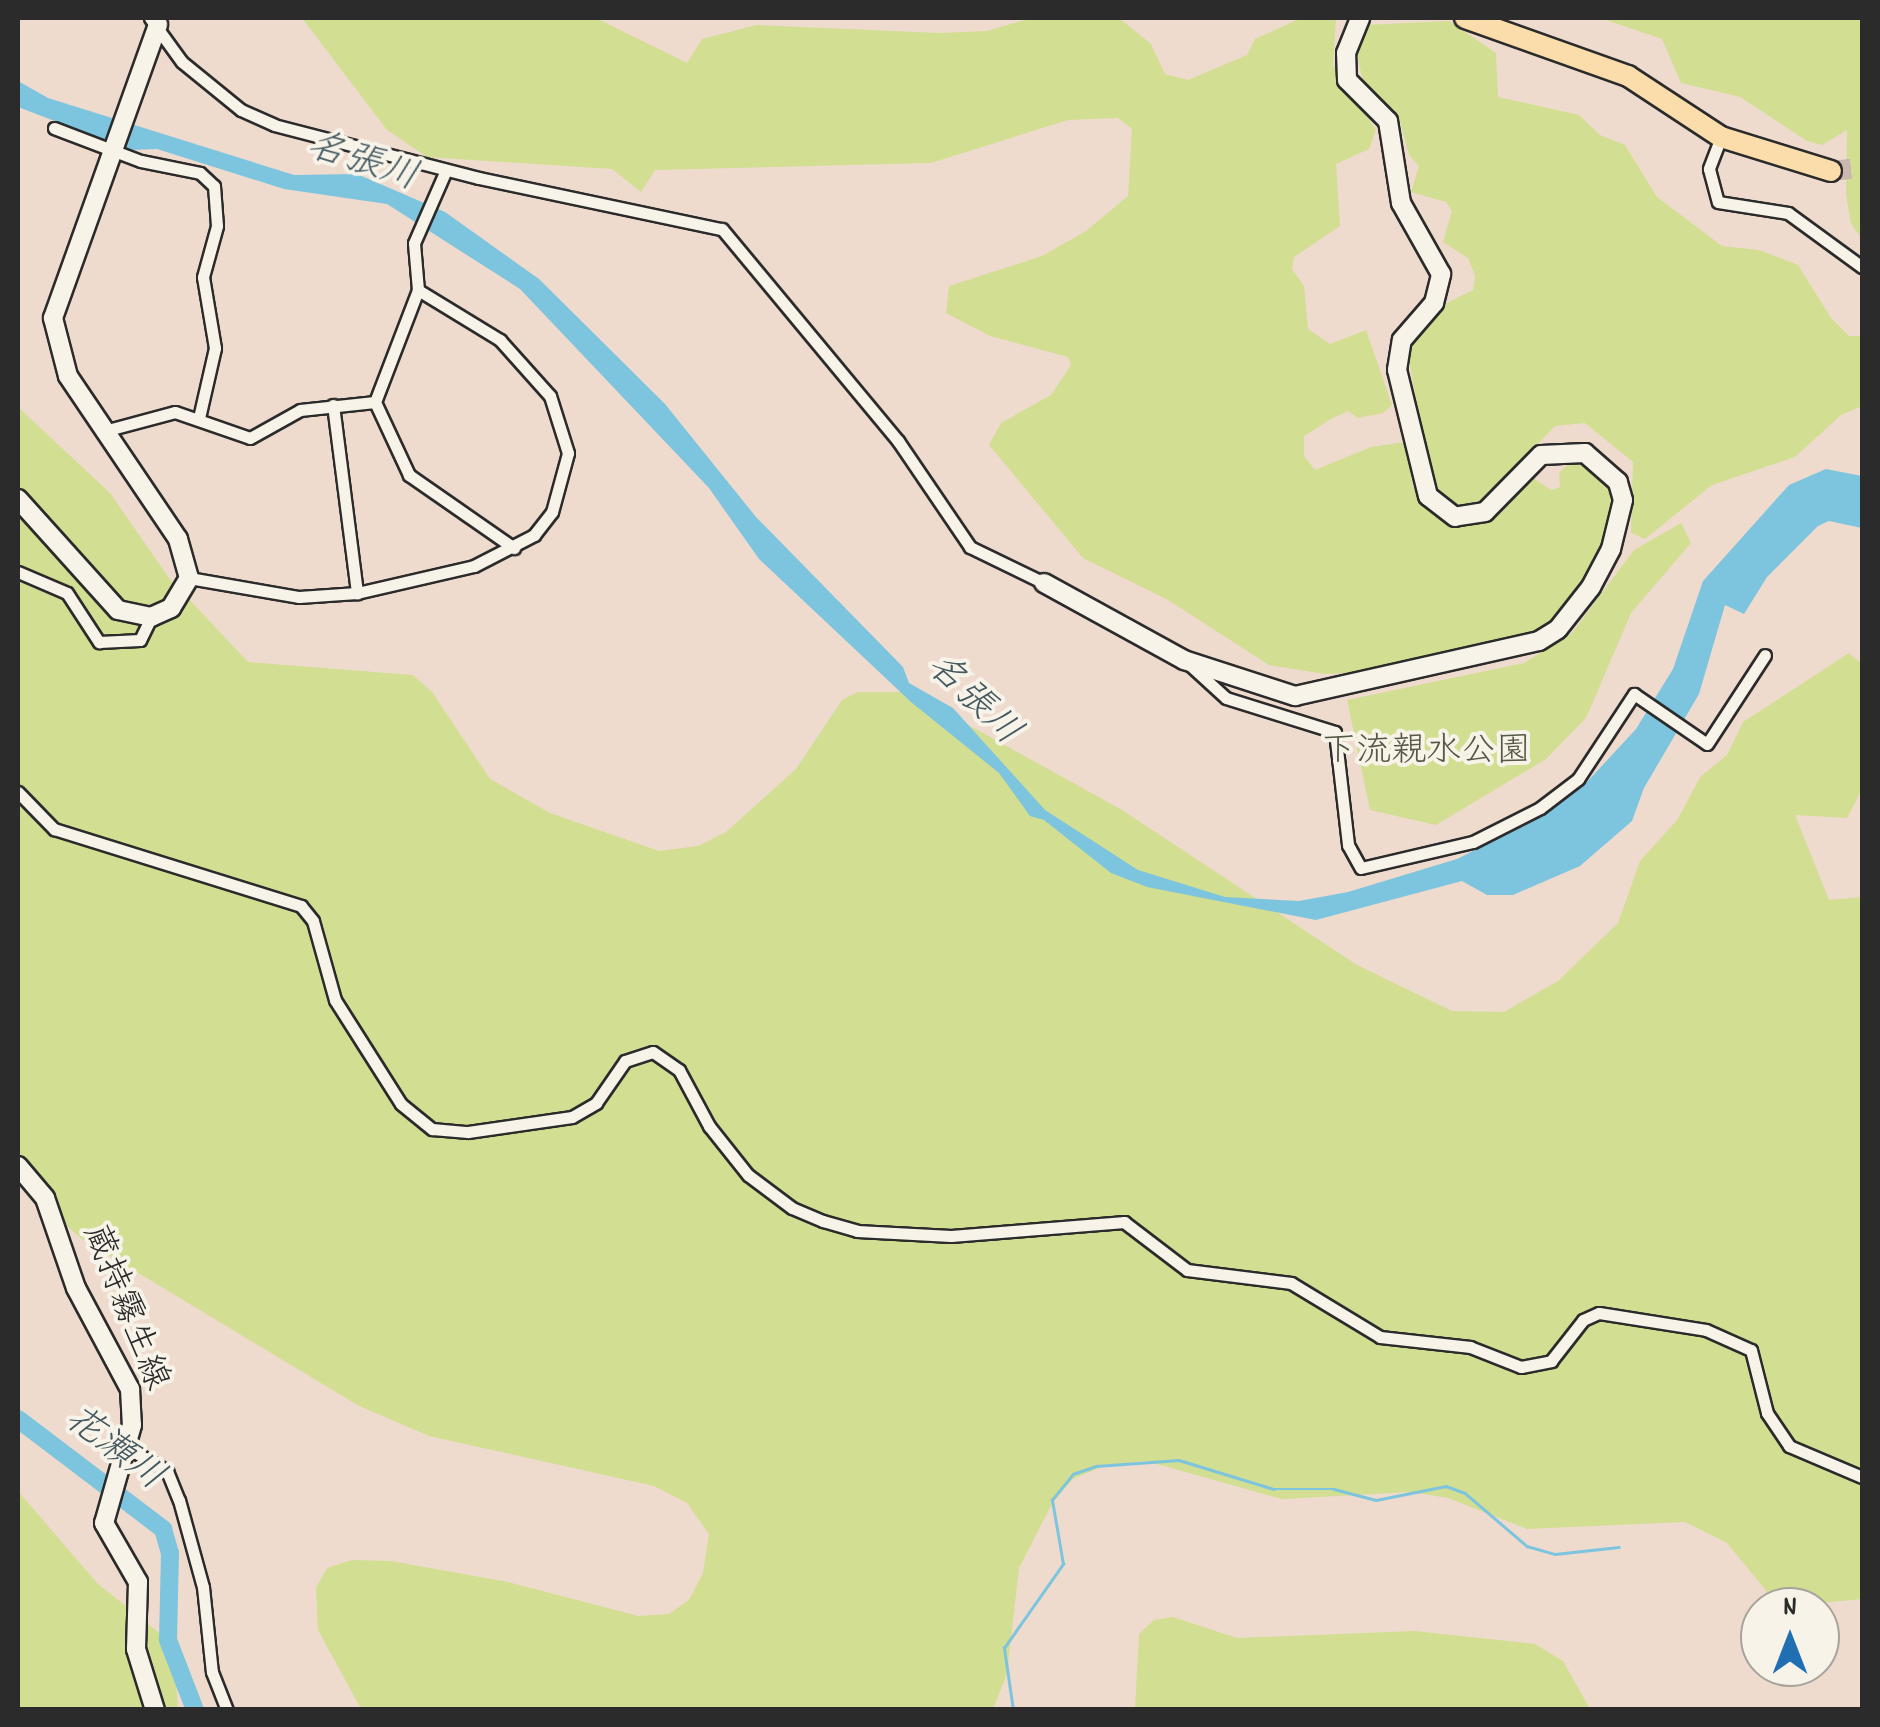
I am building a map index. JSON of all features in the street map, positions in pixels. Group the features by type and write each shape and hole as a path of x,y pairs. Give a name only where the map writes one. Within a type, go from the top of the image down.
{"highway":[{"path":"1465,18 1628,76 1721,137 1832,171"}],"street":[{"path":"154,21 182,62 241,110 274,125 446,170 722,229 888,429 970,548 1044,583 1184,660 1295,696 1539,641 1576,610 1621,518 1618,482 1596,459 1574,450 1541,455 1485,512 1455,517 1428,496 1397,370 1402,340 1434,303 1441,274 1400,202 1388,120 1346,80 1346,53 1360,18"},
{"path":"18,499 118,610 151,617 171,608 190,578 178,539 68,376 53,318 154,21"},
{"path":"54,128 110,151 200,173 214,186 217,226 204,277 215,348 199,418"},
{"path":"1721,137 1709,170 1718,202 1788,214 1862,268"},
{"path":"446,170 414,243 418,290 374,402 408,475 514,548"},
{"path":"190,578 299,597 357,593 474,566 514,548 552,512 564,483 562,420 538,377 500,340 418,290"},
{"path":"104,431 152,414 199,418 250,438 300,410 374,402"},
{"path":"332,405 357,593"},
{"path":"18,572 67,594 98,642 140,640 151,617"},
{"path":"1184,660 1226,698 1335,732 1348,845 1361,868 1457,847 1540,808 1578,779 1634,694 1708,744 1765,655"},
{"path":"18,792 54,829 301,906 313,920 334,1000 401,1104 432,1129 468,1132 572,1117 596,1103 625,1061 653,1052 679,1070 709,1126 748,1175 792,1208 824,1221 856,1231 950,1236 1124,1222 1187,1270 1291,1283 1380,1337 1470,1347 1522,1367 1551,1361 1583,1320 1600,1313 1706,1330 1751,1350 1768,1414 1788,1446 1862,1477"},
{"name":"蔵持霧生線","path":"18,1166 45,1198 76,1288 130,1389 126,1447 104,1512 104,1524 138,1582 136,1650 155,1710"},
{"path":"126,1447 167,1471 179,1500 203,1587 212,1672 227,1710"}],"green space":[{"path":"302,18 596,18 687,63 702,39 757,25 939,33 987,31 1032,18 1119,18 1151,44 1165,74 1188,80 1247,55 1255,39 1301,18 1336,18 1333,65 1376,130 1369,149 1336,164 1340,226 1294,257 1292,269 1304,286 1308,329 1330,344 1366,330 1392,405 1383,413 1358,418 1348,411 1331,419 1304,436 1304,456 1315,470 1371,447 1405,442 1413,487 1428,510 1471,524 1501,513 1530,476 1551,490 1560,487 1559,473 1571,461 1594,467 1610,482 1616,515 1584,590 1550,625 1403,670 1325,674 1269,665 1168,600 1083,558 989,445 1001,423 1051,395 1071,365 1068,357 990,336 946,313 949,286 1042,256 1086,231 1128,196 1132,129 1118,118 1068,120 931,163 655,170 641,192 612,169 427,157 387,130"},
{"path":"1600,18 1862,18 1862,239 1851,224 1846,195 1847,130 1822,145 1807,141 1740,97 1681,83 1662,39"},
{"path":"1449,21 1496,53 1498,97 1579,115 1600,135 1625,145 1657,197 1722,246 1759,250 1798,265 1831,318 1849,336 1862,336 1862,406 1841,415 1795,457 1712,485 1645,539 1631,533 1633,462 1585,423 1555,426 1483,502 1461,506 1437,492 1428,478 1408,352 1441,306 1473,290 1475,276 1468,258 1443,242 1452,211 1446,202 1411,192 1419,166 1409,155 1400,121 1363,83 1356,49 1365,25"},
{"path":"18,407 110,493 169,578 248,662 413,675 432,692 490,779 550,813 659,851 698,846 726,832 796,769 842,700 858,692 909,692 1122,810 1357,965 1452,1011 1504,1012 1558,981 1618,923 1640,861 1678,819 1700,777 1727,755 1743,722 1849,653 1862,664 1860,793 1847,818 1795,815 1829,900 1862,897 1862,1599 1840,1601 1840,1587 1763,1587 1727,1543 1685,1522 1527,1529 1448,1498 1410,1492 1282,1499 1146,1461 1104,1466 1073,1479 1053,1502 1019,1568 1007,1674 993,1709 361,1709 318,1630 316,1588 327,1568 352,1560 391,1561 508,1582 638,1616 669,1614 689,1600 703,1573 709,1534 687,1503 654,1486 429,1436 359,1406 82,1239 18,1184"},
{"name":"下流親水公園","path":"1681,523 1691,543 1631,613 1586,718 1546,759 1436,825 1370,810 1347,700 1524,663 1572,633 1634,550"},
{"path":"18,1491 97,1583 163,1636 174,1656 178,1709 18,1709"},
{"path":"1173,1617 1237,1638 1415,1631 1535,1644 1563,1661 1590,1709 1135,1709 1139,1634 1154,1620"}],"water":[{"path":"18,81 48,98 294,175 357,174 445,212 539,279 665,404 756,517 903,667 909,683 953,708 1045,810 1138,870 1225,897 1299,901 1348,892 1457,859 1526,825 1587,782 1636,729 1673,669 1703,581 1789,485 1826,469 1862,476 1862,528 1829,521 1818,526 1767,577 1744,614 1725,605 1699,694 1644,788 1632,821 1580,866 1513,895 1487,895 1462,881 1316,920 1147,887 1111,873 1044,820 1030,816 999,773 911,702 759,559 709,488 520,289 387,204 284,189 157,149 131,150 18,107"}],"waterway":[{"name":"花瀬川","path":"18,1419 163,1529 170,1553 168,1640 195,1710"},
{"path":"1013,1710 1004,1648 1063,1564 1052,1500 1073,1474 1096,1466 1179,1460 1274,1489 1334,1489 1376,1500 1446,1486 1465,1493 1527,1546 1555,1554 1619,1547"}],"tunnel":[{"path":"1831,171 1862,168"}],"water label":[{"name":"名張川","path":"362,164"},
{"name":"名張川","path":"972,701"}]}
